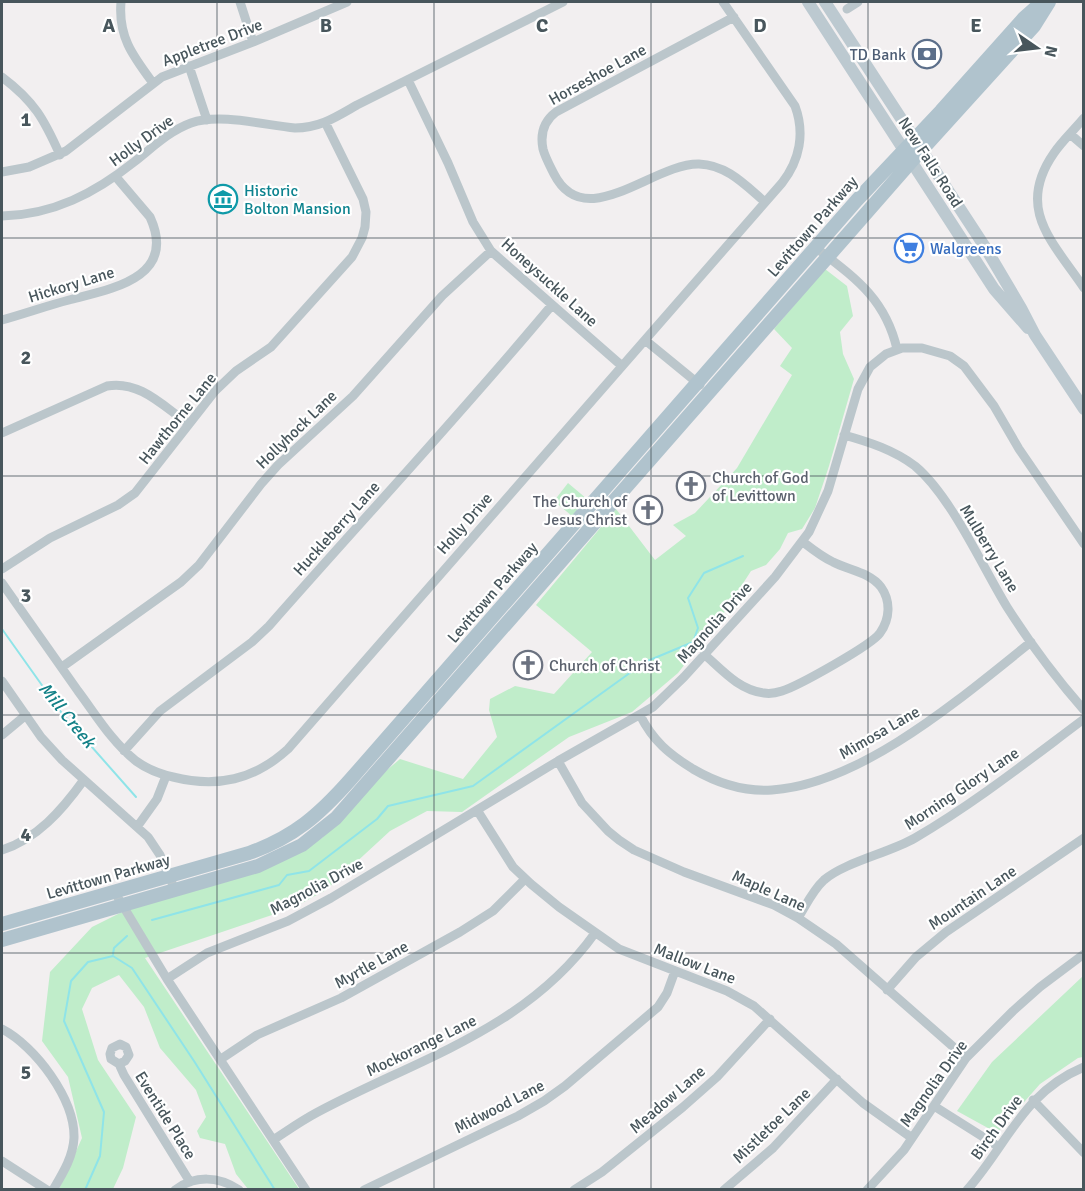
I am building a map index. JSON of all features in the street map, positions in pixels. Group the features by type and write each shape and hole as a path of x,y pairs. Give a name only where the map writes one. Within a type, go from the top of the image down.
{"main road":[{"name":"New Falls Road","path":"808,2 994,289 1035,335"},
{"name":"New Falls Road","path":"825,2 985,248 1022,308 1035,335 1083,409"},
{"path":"917,144 1023,18 1042,2"},
{"path":"917,144 1034,26 1049,2"},
{"name":"Levittown Parkway","path":"2,924 268,847 299,830 315,817 350,780 696,382 903,149 917,144"},
{"name":"Levittown Parkway","path":"2,940 274,860 302,845 336,818 911,162 917,144"}],"street":[{"path":"121,2 120,17 125,41 153,83"},
{"path":"240,2 253,42"},
{"name":"Appletree Drive","path":"2,172 29,167 60,155 80,143 153,83 189,66 253,42 336,4 347,2"},
{"name":"Holly Drive","path":"2,216 33,214 55,208 92,192 116,177 160,140 179,128 207,120 295,128 326,124 563,2"},
{"name":"Holly Drive","path":"2,583 116,741 146,767 166,776 205,783 225,781 256,771 271,763 288,749 787,176 798,154 800,140 798,115 789,95 723,2"},
{"path":"847,9 858,2"},
{"name":"Horseshoe Lane","path":"734,17 556,112 544,125 542,143 562,187 568,193 586,200 604,197 680,167 699,164 727,171 765,202"},
{"path":"189,66 207,120"},
{"path":"2,77 26,96 39,112 60,155"},
{"name":"Honeysuckle Lane","path":"408,80 448,163 473,222 491,251 622,366"},
{"path":"1083,118 1052,156 1040,180 1036,197 1037,210 1047,234 1083,288"},
{"name":"Hawthorne Lane","path":"2,569 50,538 126,500 135,493 226,380 271,347 296,322 352,257 362,238 366,219 363,199 326,124"},
{"path":"1070,134 1083,146"},
{"name":"Hickory Lane","path":"2,320 112,288 132,280 147,269 153,257 156,241 153,224 150,217 116,177"},
{"path":"816,247 857,280 878,302 888,319 897,349 910,347 935,350 950,356 964,366 983,390 1019,449 1083,544"},
{"name":"Hollyhock Lane","path":"62,667 181,582 199,565 261,484 353,396 442,296 491,251"},
{"name":"Huckleberry Lane","path":"124,750 160,711 252,642 269,626 359,523 410,470 552,305"},
{"path":"645,340 708,392"},
{"name":"Magnolia Drive","path":"167,979 207,953 308,911 558,761 640,715 666,694 775,577 803,542 819,514 828,490 858,389 865,374 877,360 897,349"},
{"path":"2,433 116,384 144,392 189,424"},
{"name":"Mulberry Lane","path":"844,435 884,448 905,459 925,476 950,510 1008,609 1083,710"},
{"path":"704,654 742,686 763,693 774,693 807,680 878,636 886,623 888,612 887,597 883,588 872,578 834,563 803,542"},
{"name":"Mimosa Lane","path":"640,715 654,740 663,749 714,780 757,790 802,786 819,781 870,758 978,684 1031,642"},
{"path":"2,681 55,753 155,846 175,890"},
{"path":"2,735 26,716"},
{"name":"Morning Glory Lane","path":"798,918 817,887 832,874 898,848 945,819 989,791 1083,718"},
{"name":"Maple Lane","path":"558,761 582,803 619,840 634,850 684,872 774,905 798,918 836,944 966,1059"},
{"path":"137,827 157,799 166,776"},
{"path":"2,850 15,846 39,831 84,781"},
{"name":"Mallow Lane","path":"477,810 502,851 525,879 595,933 631,955 734,994 754,1006 863,1103 912,1138"},
{"name":"Mountain Lane","path":"887,990 916,957 946,932 1083,838"},
{"name":"Myrtle Lane","path":"221,1059 257,1035 341,998 459,932 493,911 525,879"},
{"path":"114,891 167,979 306,1190"},
{"name":"Mockorange Lane","path":"273,1140 316,1112 461,1044 490,1028 566,968 595,933"},
{"name":"Magnolia Drive","path":"867,1190 888,1169 912,1138 966,1059 1013,1011 1083,954"},
{"name":"Midwood Lane","path":"364,1190 518,1116 555,1094 658,1007 667,993 675,971"},
{"name":"Meadow Lane","path":"574,1190 603,1172 717,1077 770,1019"},
{"path":"2,1029 24,1043 34,1053 69,1108 74,1128 72,1150 65,1170 53,1190"},
{"name":"Eventide Place","path":"119,1064 190,1182"},
{"name":"Birch Drive","path":"967,1190 981,1174 1020,1115 1034,1100 1061,1078 1083,1067"},
{"name":"Mistletoe Lane","path":"724,1190 780,1141 837,1079"},
{"path":"1034,1100 1083,1153"},
{"path":"934,1106 999,1147"},
{"path":"2,1161 47,1190"},
{"path":"175,1190 190,1182 210,1179 227,1182 240,1190"}],"green space":[{"path":"825,269 847,286 853,316 840,332 843,354 854,379 815,508 802,529 788,533 780,549 766,565 751,571 720,619 678,673 632,712 569,737 462,812 427,811 390,831 326,890 302,903 145,958 299,1189 248,1189 236,1174 225,1144 200,1138 197,1131 206,1117 196,1090 160,1048 144,1007 119,975 92,988 82,1009 98,1060 136,1117 123,1168 113,1189 59,1189 82,1138 68,1077 42,1041 50,972 92,927 120,913 322,838 380,776 400,759 463,779 497,737 489,710 490,699 515,686 554,694 592,652 536,605 616,509 655,560 686,536 673,525 695,513 737,468 792,375 780,366 792,348 774,329"},
{"path":"568,483 587,499 572,516 554,501"},
{"path":"1083,976 1083,1057 1078,1058 1040,1084 997,1133 957,1111 992,1062"}],"waterway":[{"path":"152,920 279,885 287,875 309,871 377,819 388,806 473,786 645,662 693,642 698,628 688,598 704,573 743,556"},
{"name":"Mill Creek","path":"2,629 61,712 136,797"},
{"path":"113,954 114,948 127,936"},
{"path":"85,1190 100,1156 104,1112 64,1021 71,981 88,962 113,956 132,968 275,1190"}],"place":[{"name":"TD Bank","path":"927,54"},
{"name":"Historic Bolton Mansion","path":"223,199"},
{"name":"Walgreens","path":"909,248"},
{"name":"Church of God of Levittown","path":"691,486"},
{"name":"The Church of Jesus Christ","path":"648,510"},
{"name":"Church of Christ","path":"528,665"}]}
